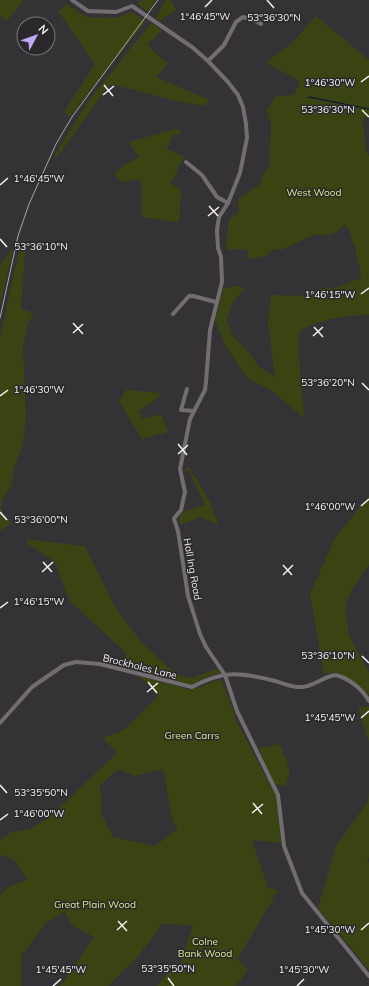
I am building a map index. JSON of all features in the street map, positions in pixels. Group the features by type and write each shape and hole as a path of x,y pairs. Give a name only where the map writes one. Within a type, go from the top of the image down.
{"street":[{"path":"72,0 88,11 116,12 132,6 130,0"},
{"name":"Hall Ing Road","path":"132,6 192,47 208,61 238,95 243,107 246,124 247,138 240,172 228,203 219,217 217,230 218,248 222,257 222,282 210,330 205,390 190,419 180,470 185,492 181,510 174,517 178,531 188,596 200,634 206,647 225,674 237,711 278,795 284,846 302,892 369,976"},
{"path":"208,61 224,45 236,22 243,17 261,24"},
{"path":"186,162 202,175 217,197 228,203"},
{"path":"173,314 189,296 216,302"},
{"path":"186,389 181,410 194,411"},
{"name":"Brockholes Lane","path":"0,723 32,687 64,665 76,662 100,664 192,687 208,679 234,673 300,687 315,684 330,675 337,675 363,691 369,701"}],"green space":[{"path":"0,0 24,0 7,21 0,16"},
{"path":"141,0 156,0 149,12 137,4"},
{"path":"166,0 171,0 176,10 160,21 156,18"},
{"path":"66,4 87,17 116,18 131,12 146,21 70,117 64,112 95,64 58,11"},
{"name":"West Wood","path":"316,16 369,60 369,117 363,118 366,152 369,156 369,315 342,317 324,321 307,327 299,332 298,344 304,418 271,390 247,378 225,345 215,320 223,289 235,286 245,288 233,302 227,320 233,336 246,349 259,367 275,377 268,321 271,295 308,296 320,289 338,287 361,278 355,247 350,231 345,225 342,226 337,232 328,235 314,235 281,250 273,249 267,255 249,260 248,252 244,249 227,250 226,247 229,219 239,213 239,198 260,184 263,174 269,167 271,125 267,111 275,96 294,95 300,81 266,63 293,42"},
{"path":"151,23 162,30 147,45 168,64 156,77 210,100 204,106 180,102 115,85 108,86 56,159 54,156 90,99"},
{"path":"179,128 180,135 173,134 167,149 184,157 171,183 181,190 179,222 141,217 141,181 133,179 123,183 114,175 124,165 139,157 129,142"},
{"path":"26,239 21,309 34,313 28,323 23,347 26,418 23,443 13,471 12,485 2,500 1,514 11,523 0,531 0,337 21,242"},
{"path":"14,246 0,305 0,266"},
{"path":"126,390 162,393 139,411 143,419 161,414 168,432 142,439 119,401"},
{"path":"189,467 210,502 219,525 201,517 180,525 179,517 182,512 205,505 189,471 182,470"},
{"path":"369,496 369,564 354,586 345,606 349,635 369,673 369,696 360,686 343,675 338,673 324,674 310,594 335,538"},
{"path":"25,539 85,546 115,607 141,642 176,674 191,678 217,669 221,673 209,676 192,685 117,665 127,654 70,601 54,561 29,545"},
{"path":"139,676 191,690 221,679 238,724 276,796 282,843 252,840 268,888 278,890 237,960 248,969 236,986 157,986 165,976 181,963 193,925 162,924 136,959 108,986 60,986 94,937 71,925 65,911 46,923 21,956 22,986 0,986 0,895 7,888 27,879 15,861 0,854 0,840 11,832 30,829 47,819 117,752 103,738 124,730 159,695","holes":["118,769 135,776 163,769 173,822 178,828 155,846 113,837 102,815 100,786"]},
{"path":"358,707 369,707 369,742"},
{"path":"280,744 290,770 286,786 275,784 266,768 259,748"},
{"path":"369,789 369,857 367,861 369,863 369,970 318,908 336,846 368,801"}],"waterway":[{"path":"309,97 369,109"}],"railway":[{"path":"0,318 18,236 29,204 56,144 72,117 158,0"}],"park label":[{"name":"Green Carrs","path":"192,735"},
{"name":"Great Plain Wood","path":"95,904"},
{"name":"Colne Bank Wood","path":"205,946"}]}
